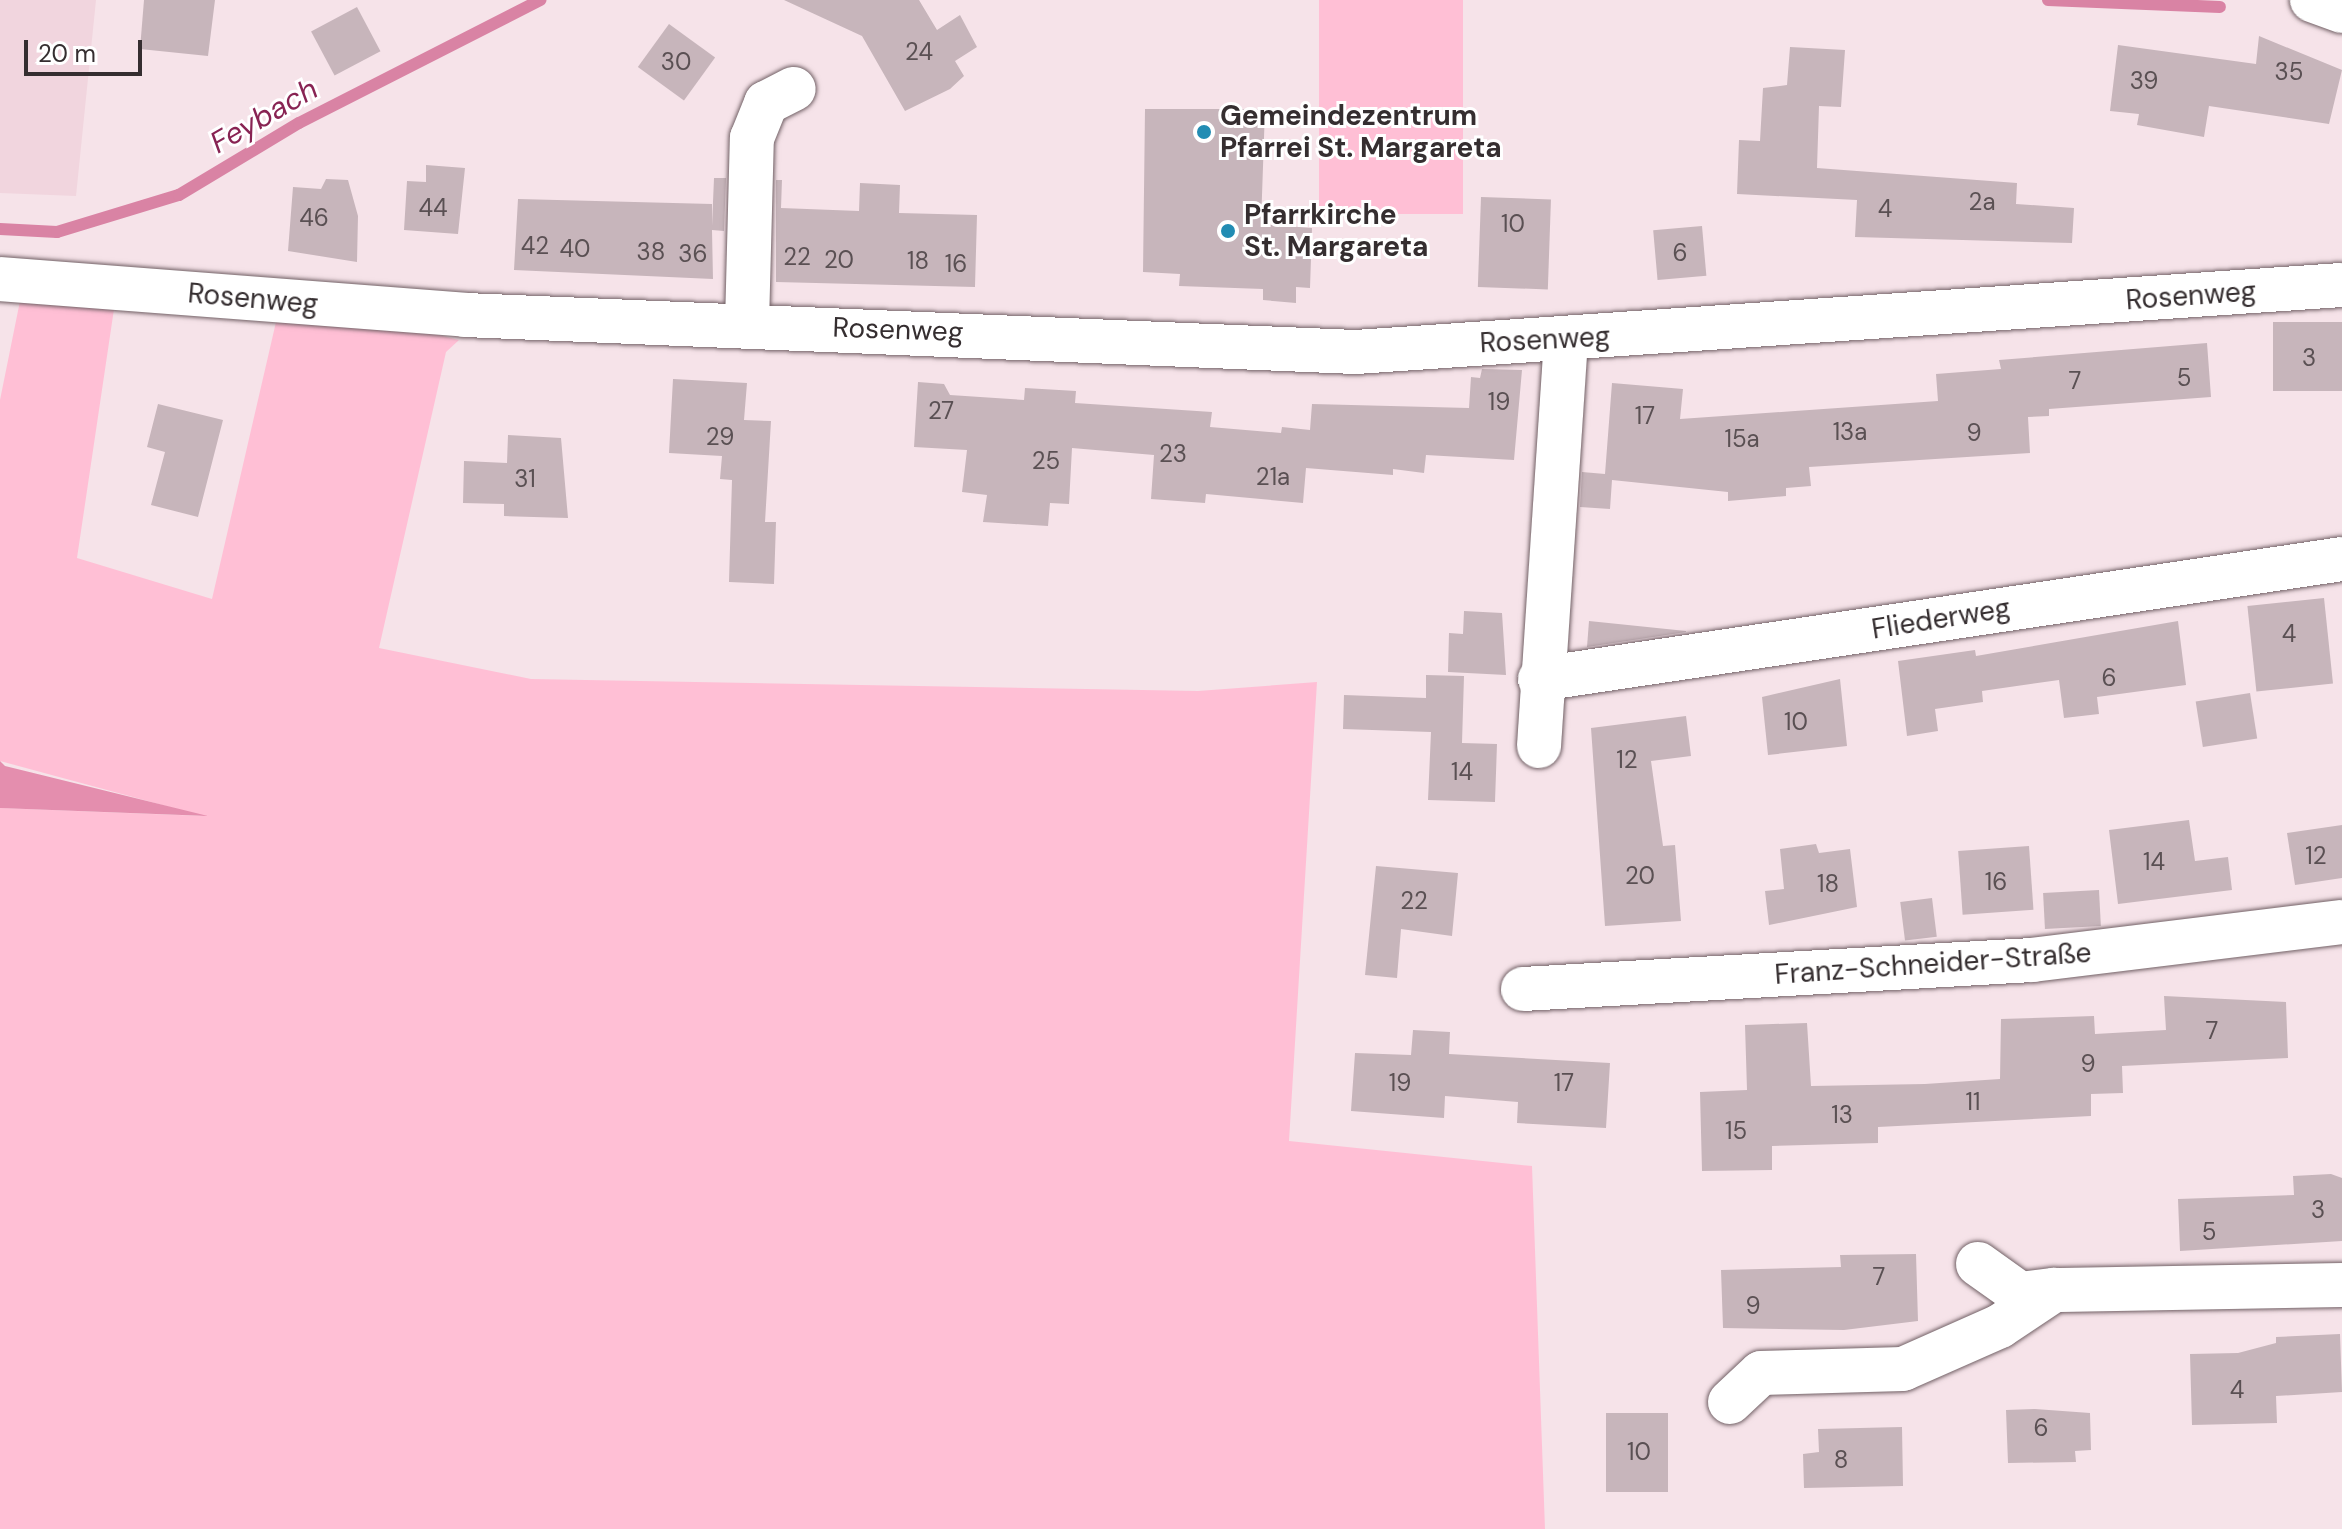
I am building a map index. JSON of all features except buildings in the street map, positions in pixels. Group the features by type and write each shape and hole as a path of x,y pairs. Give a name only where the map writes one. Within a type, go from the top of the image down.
{"street":[{"path":"2312,0 2342,11"},
{"path":"747,324 752,138 766,103 794,89"},
{"name":"Rosenweg","path":"0,279 465,315 747,324 1356,352 2342,285"},
{"path":"1539,746 1540,679 1566,340"},
{"name":"Fliederweg","path":"1540,679 2342,559"},
{"name":"Franz-Schneider-Straße","path":"1523,989 2032,960 2342,922"},
{"path":"1978,1264 2020,1294 2054,1290 2342,1285"},
{"path":"1730,1402 1761,1373 1903,1369 2000,1326 2054,1290"}],"shaded area":[{"path":"0,0 96,0 76,196 0,193"},
{"path":"1319,0 1463,0 1463,214 1319,214"},
{"path":"21,296 114,309 77,558 212,599 276,322 431,333 459,340 446,352 379,648 531,679 1198,691 1317,682 1289,1141 1532,1166 1545,1529 0,1529 0,808 203,816 0,761 0,400"},
{"path":"0,761 5,766 208,816 0,808"}],"waterway":[{"name":"Feybach","path":"0,229 57,232 179,195 299,123 540,0"},
{"name":"Feybach","path":"2048,0 2220,7"}],"place":[{"name":"Gemeindezentrum Pfarrei St. Margareta","path":"1204,132"},
{"name":"Pfarrkirche St. Margareta","path":"1228,231"}]}
